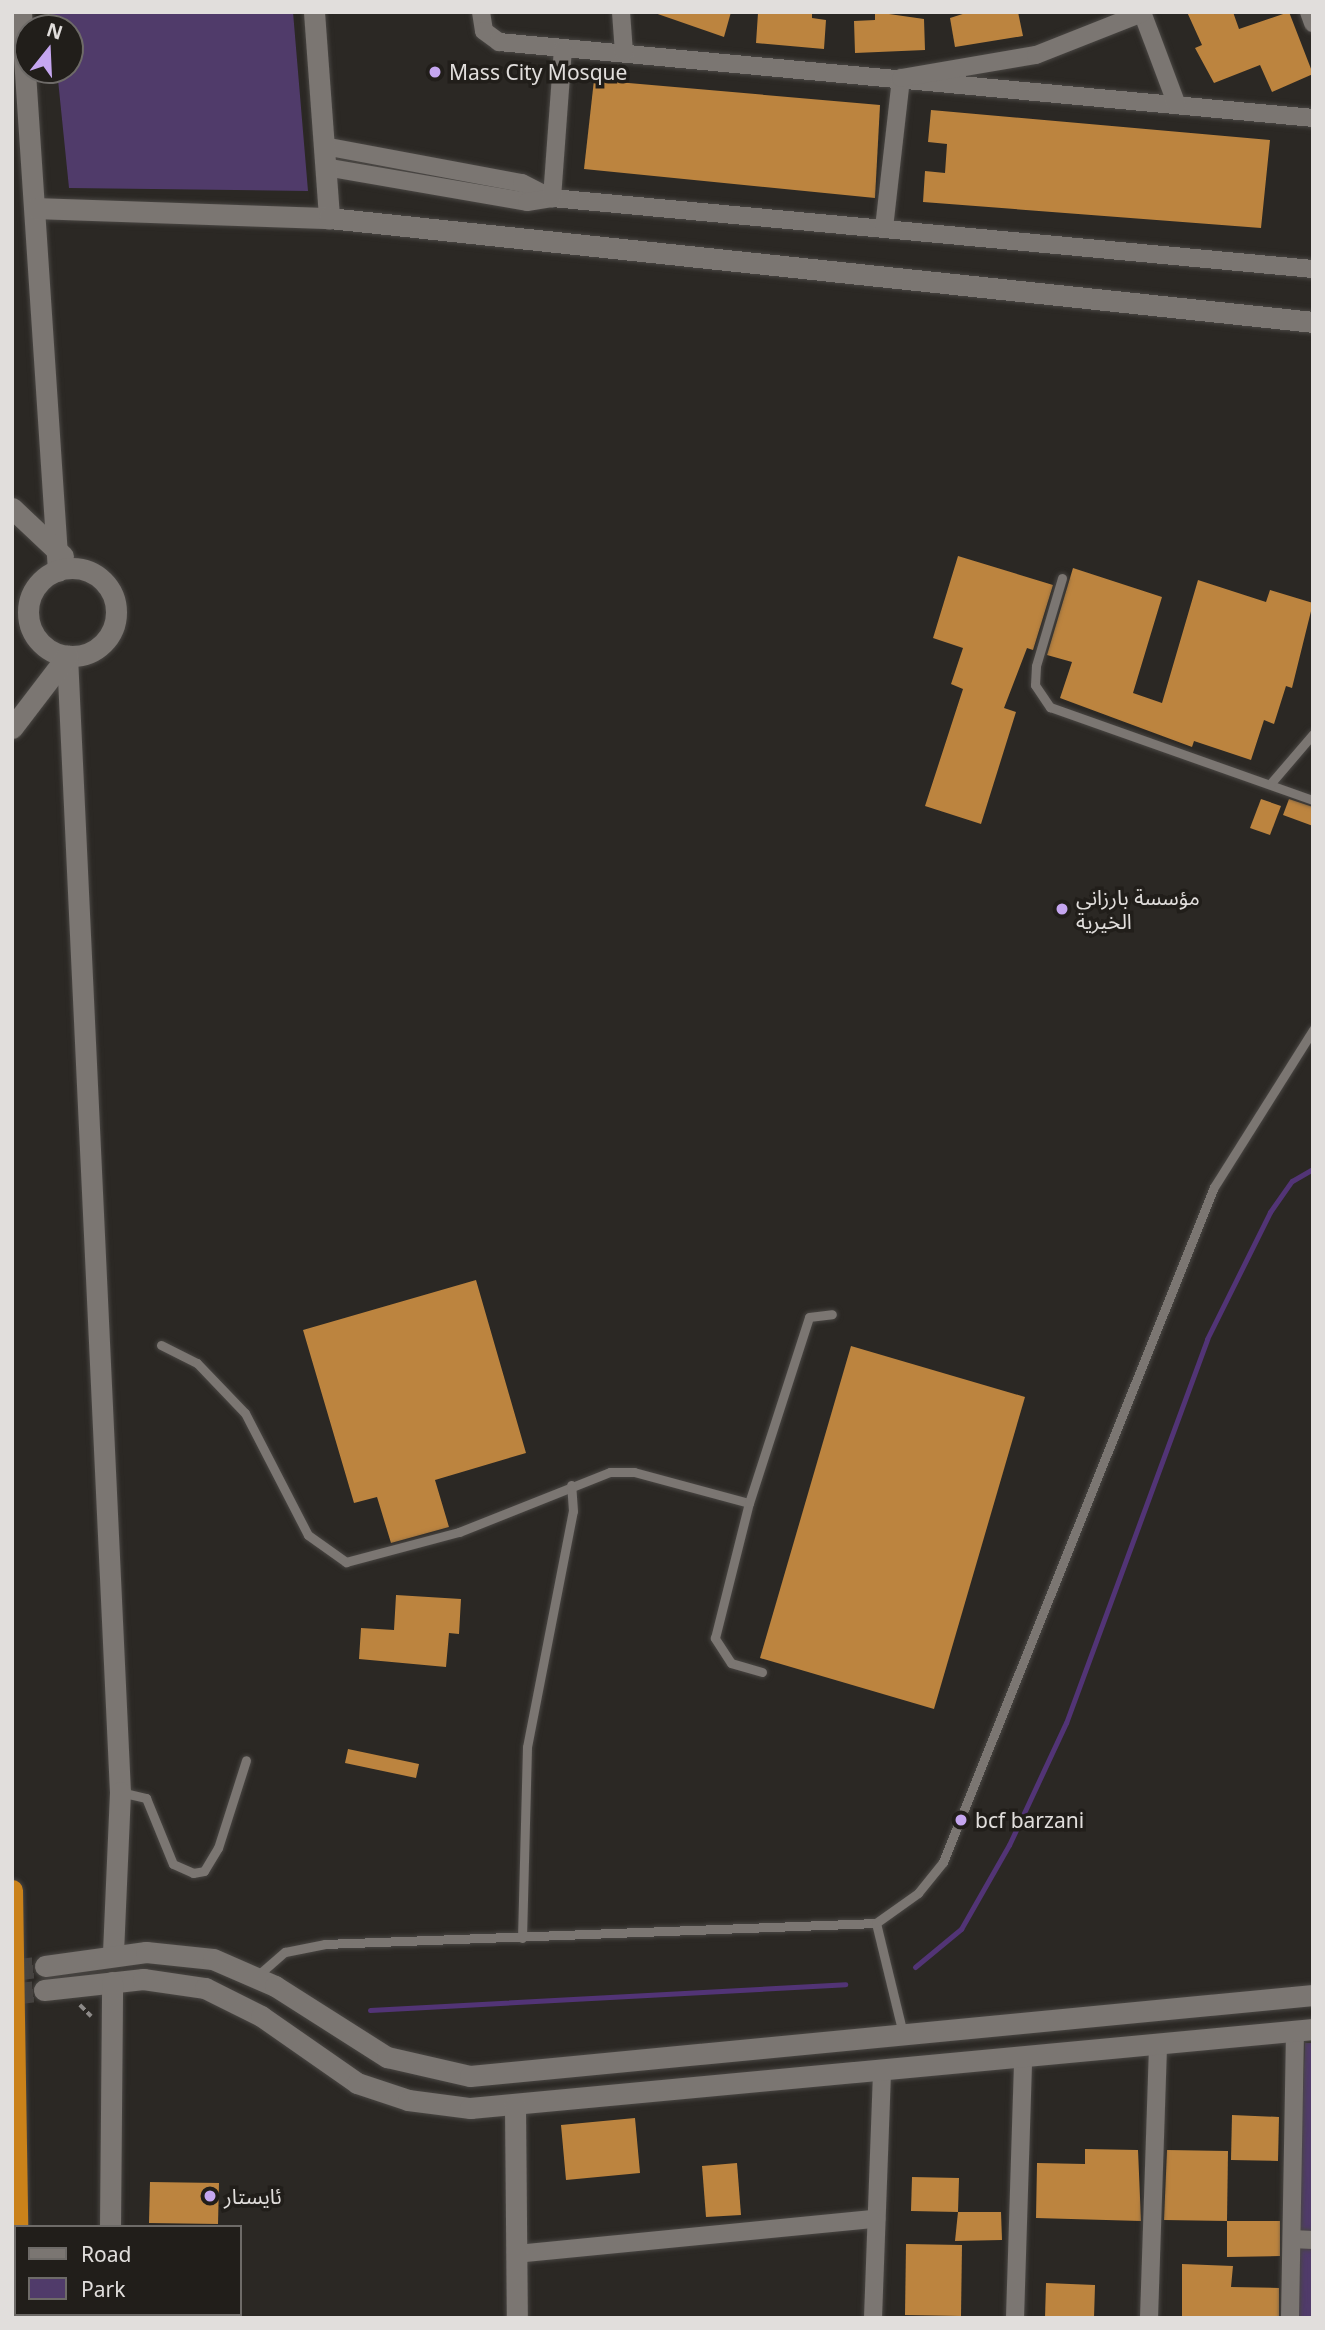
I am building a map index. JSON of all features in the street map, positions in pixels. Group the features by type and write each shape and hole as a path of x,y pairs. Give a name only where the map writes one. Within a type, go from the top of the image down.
{"highway":[{"path":"12,1890 18,2225"}],"street":[{"path":"21,12 64,563"},
{"path":"314,12 329,218"},
{"path":"481,12 493,40 1313,118"},
{"path":"621,12 624,52"},
{"path":"1309,12 1313,23"},
{"path":"901,78 1036,55 1142,13 1177,105"},
{"path":"552,198 563,48"},
{"path":"884,228 901,78"},
{"path":"324,157 370,155 522,183 552,198"},
{"path":"369,175 370,155"},
{"path":"324,157 369,175 527,202 552,198 1313,268"},
{"path":"37,208 329,218 1313,322"},
{"path":"12,508 64,563 105,582 117,610 115,625 97,649 67,656 42,645 29,621 32,593 64,563"},
{"path":"12,728 67,656"},
{"path":"67,656 121,1791 113,1955"},
{"path":"45,1966 113,1955 180,1953 257,1976 368,2048 449,2074 492,2075 1313,1995"},
{"path":"44,1990 111,1982 174,1981 234,2000 318,2059 382,2093 434,2106 515,2106 1304,2030 1290,2318"},
{"path":"110,2225 111,1982"},
{"path":"1149,2318 1158,2044"},
{"path":"1015,2318 1023,2057"},
{"path":"873,2318 882,2071"},
{"path":"515,2106 517,2318"},
{"path":"516,2255 876,2219"},
{"path":"1292,2239 1313,2240"}],"lane":[{"path":"1062,578 1039,648 1040,698 1063,713 1271,783 1313,800"},
{"path":"1271,783 1313,734"},
{"path":"257,1976 285,1952 325,1944 876,1923 918,1893 943,1862 1214,1187 1313,1030"},
{"path":"762,1672 731,1663 716,1647 749,1503 809,1317 832,1314"},
{"path":"161,1345 197,1363 245,1413 308,1535 333,1558 374,1559 459,1532 571,1485 634,1472 749,1503"},
{"path":"522,1938 527,1747 573,1511 571,1485"},
{"path":"121,1791 146,1798 173,1864 193,1873 204,1871 216,1855 246,1760"},
{"path":"876,1923 903,2035"}],"path":[{"path":"67,2002 91,2013 91,2026"}],"green space":[{"path":"293,12 308,191 69,188 58,84 84,84 84,14 51,14"},
{"path":"1305,2043 1313,2043 1313,2236 1297,2236"},
{"path":"1297,2245 1313,2246 1313,2318 1295,2318"}],"building":[{"path":"652,12 731,12 724,37"},
{"path":"812,12 812,18 826,20 824,49 756,43 758,13"},
{"path":"875,12 924,19 925,50 855,53 854,21 875,20"},
{"path":"969,12 1018,12 1023,36 955,47 950,18"},
{"path":"1187,12 1233,12 1239,29 1289,12 1313,74 1272,92 1260,65 1214,83 1195,48 1202,45"},
{"path":"594,80 880,105 875,198 584,169"},
{"path":"931,110 1270,140 1261,228 923,202 925,171 945,173 947,144 928,142"},
{"path":"958,556 1053,585 1033,650 1027,648 1004,708 1016,712 981,824 925,806 963,689 951,684 963,648 933,638"},
{"path":"1073,568 1162,597 1133,693 1162,703 1198,580 1266,602 1270,590 1313,603 1292,688 1286,686 1274,724 1264,720 1251,760 1194,741 1192,747 1060,698 1072,662 1047,655"},
{"path":"1261,799 1281,806 1270,835 1250,828"},
{"path":"1289,799 1313,807 1313,826 1283,815"},
{"path":"476,1280 526,1453 435,1480 449,1527 391,1543 377,1497 354,1503 303,1330"},
{"path":"851,1346 1025,1397 934,1709 760,1658"},
{"path":"396,1595 461,1599 459,1634 449,1633 446,1667 359,1659 361,1628 394,1630"},
{"path":"348,1749 419,1764 416,1778 345,1763"},
{"path":"1232,2115 1279,2117 1278,2161 1231,2160"},
{"path":"635,2118 640,2173 566,2180 561,2125"},
{"path":"1085,2149 1138,2150 1141,2221 1036,2218 1037,2163 1085,2164"},
{"path":"1167,2150 1228,2151 1227,2221 1164,2220"},
{"path":"737,2163 741,2215 706,2217 702,2166"},
{"path":"912,2177 959,2178 958,2212 911,2211"},
{"path":"150,2182 219,2183 218,2224 149,2223"},
{"path":"958,2212 1001,2212 1002,2240 955,2241"},
{"path":"1227,2221 1280,2221 1280,2256 1227,2257"},
{"path":"906,2244 962,2245 961,2316 905,2315"},
{"path":"1182,2264 1233,2266 1231,2287 1279,2288 1279,2318 1182,2318"},
{"path":"1046,2283 1095,2285 1094,2318 1045,2318"}],"waterway":[{"path":"915,1967 961,1929 1009,1845 1066,1723 1207,1339 1270,1212 1292,1181 1313,1169"},
{"path":"370,2010 845,1984"}],"tunnel":[{"path":"12,1970 45,1966"},
{"path":"12,1994 44,1990"}],"place":[{"name":"Mass City Mosque","path":"435,72"},
{"name":"مؤسسة بارزانی الخیریة","path":"1062,909"},
{"name":"bcf barzani","path":"961,1820"},
{"name":"ئایستار","path":"210,2196"}]}
